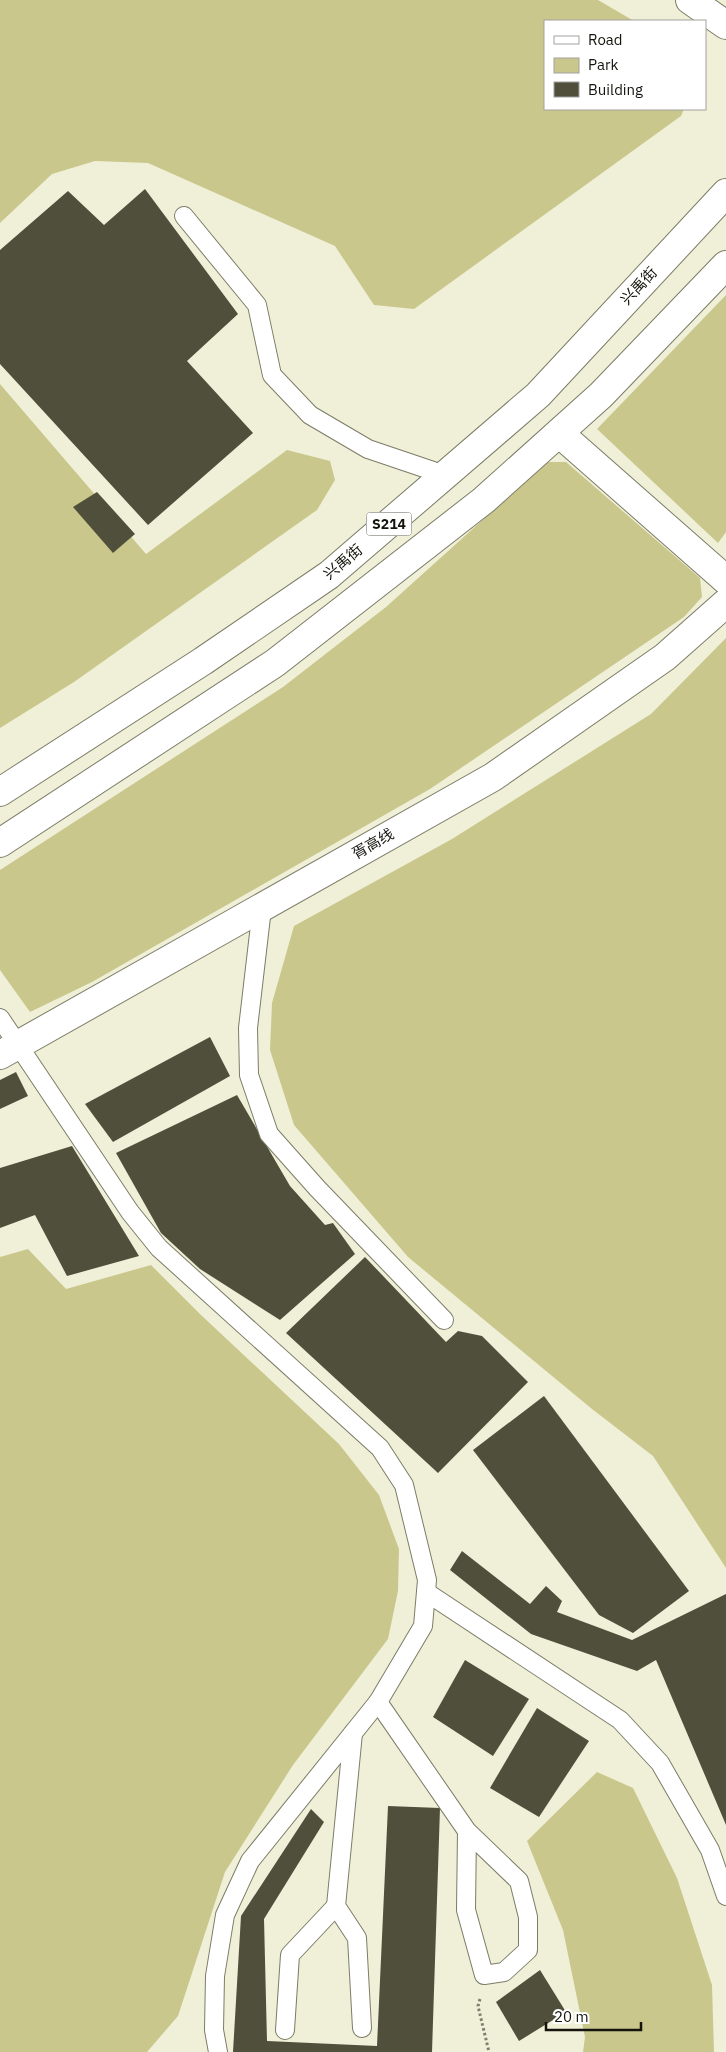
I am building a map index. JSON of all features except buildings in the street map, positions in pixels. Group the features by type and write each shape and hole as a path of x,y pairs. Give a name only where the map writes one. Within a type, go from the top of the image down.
{"main road":[{"path":"690,0 726,25"},
{"name":"兴禹街","path":"0,792 203,661 329,575 538,395 726,193"},
{"name":"S214","path":"0,843 275,663 484,500 601,395 726,265"},
{"path":"559,433 726,580"},
{"name":"胥高线","path":"9,1051 493,777 665,657 726,603"}],"lane":[{"path":"184,216 258,305 272,375 310,414 368,449 445,475"},
{"path":"262,908 248,1028 249,1075 269,1134 317,1188 444,1320"},
{"path":"0,1018 9,1051 159,1248 380,1448 404,1486 427,1580 423,1626 378,1702 250,1861 225,1914 215,1976 214,2030 218,2052"},
{"path":"426,1592 620,1720 660,1763 710,1850 726,1896"},
{"path":"378,1702 466,1831 519,1881 528,1917 528,1950 504,1972 484,1975 466,1910 466,1831"},
{"path":"285,2030 290,1955 336,1906 353,1733"},
{"path":"336,1906 357,1938 362,2028"}],"path":[{"path":"484,1975 478,2006 489,2052"}],"green space":[{"path":"0,0 598,0 632,20 544,20 544,110 684,110 681,116 414,309 374,305 335,246 148,163 95,161 52,174 0,223"},
{"path":"726,295 726,532 718,543 597,429"},
{"path":"0,384 146,554 287,450 330,461 335,480 317,510 74,682 0,728"},
{"path":"547,462 566,462 700,578 702,597 684,617 430,789 92,982 30,1012 0,970 0,870 283,687 386,607"},
{"path":"726,638 726,1568 653,1456 592,1409 408,1257 294,1125 270,1050 272,1003 294,926 452,839 651,714"},
{"path":"28,1249 66,1289 151,1265 201,1315 339,1444 379,1495 399,1549 398,1591 388,1639 293,1765 225,1872 178,2016 147,2052 0,2052 0,1257"},
{"path":"597,1772 633,1788 677,1878 712,1985 714,2052 583,2052 585,2037 563,1930 527,1841"}]}
